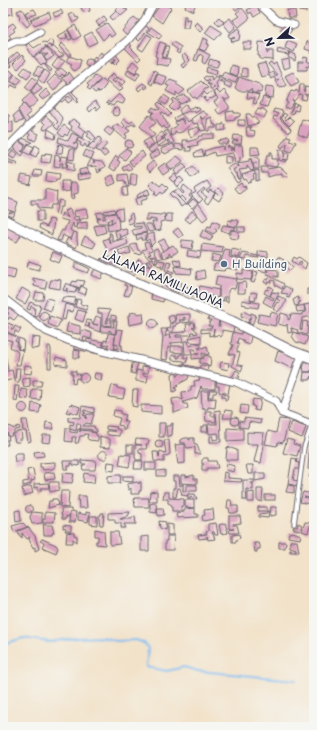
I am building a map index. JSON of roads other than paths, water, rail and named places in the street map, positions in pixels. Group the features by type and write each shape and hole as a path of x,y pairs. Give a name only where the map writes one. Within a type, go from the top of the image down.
{"street":[{"path":"3,152 58,97 127,41 143,23 154,3"},
{"path":"258,3 276,20 294,25"},
{"path":"3,47 16,41 24,42 40,32"},
{"name":"LÀLANA RAMILIJAONA","path":"3,219 47,242 147,287 232,321 302,355 314,359"},
{"path":"3,298 46,331 70,341 102,351 236,382 276,401 282,413 313,425"},
{"path":"282,413 302,355"}],"lane":[{"path":"294,524 304,447 313,425"}],"waterway":[{"path":"3,644 23,638 50,642 75,638 102,637 116,641 136,640 144,643 148,648 146,667 167,671 184,667 198,671 296,680"}],"place":[{"name":"H Building","path":"224,264"}]}
